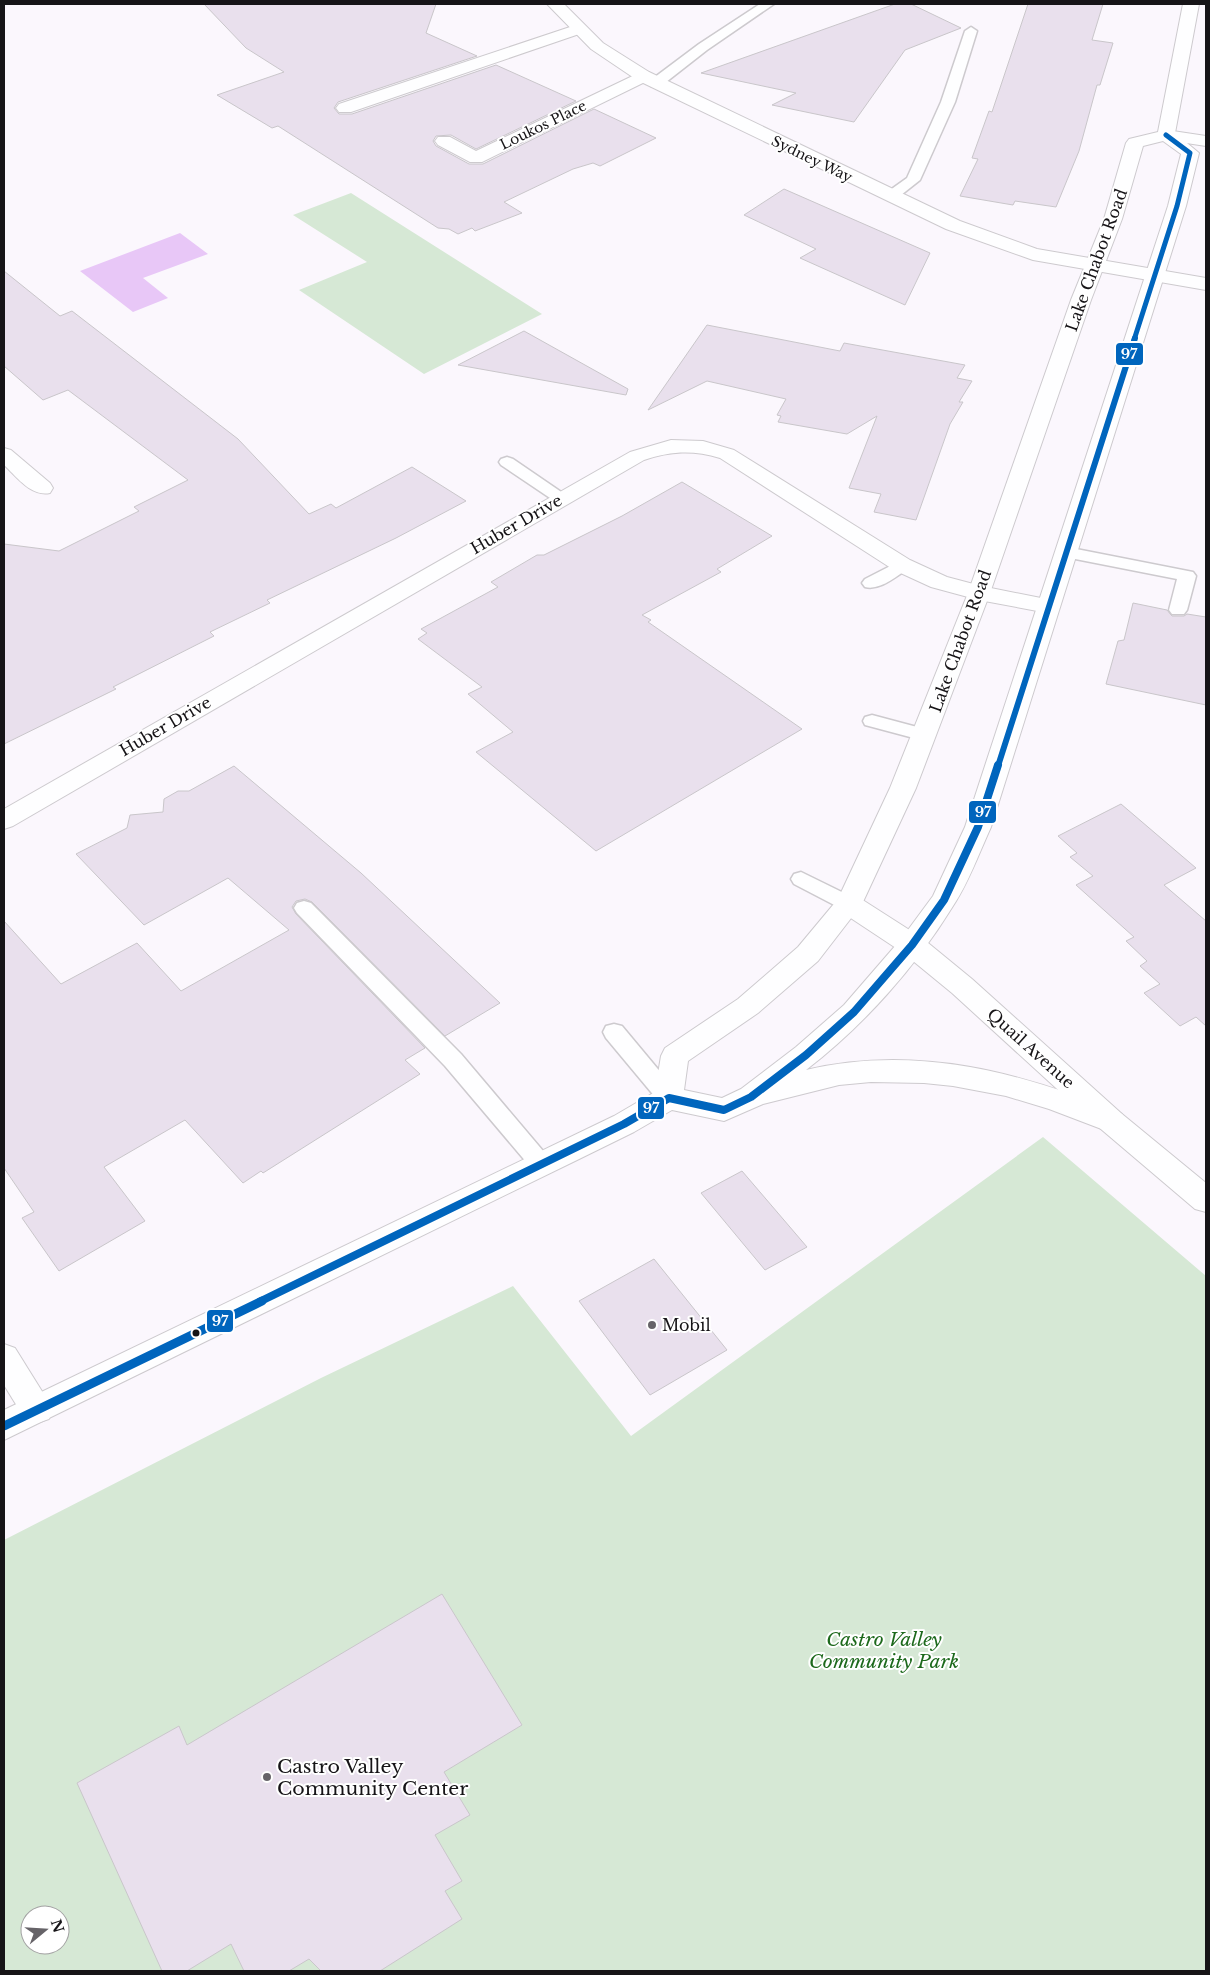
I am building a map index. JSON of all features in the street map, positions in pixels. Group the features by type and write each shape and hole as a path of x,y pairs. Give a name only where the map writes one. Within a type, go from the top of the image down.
{"main road":[{"name":"Sydney Way","path":"555,4 596,46 650,80 953,225 1033,254 1206,284"},
{"path":"1166,135 1191,4"},
{"path":"345,108 578,29"},
{"name":"Loukos Place","path":"444,141 476,158 650,80"},
{"path":"1166,135 1206,141"},
{"path":"1166,135 1190,153 1201,173"},
{"name":"Lake Chabot Road","path":"669,1098 675,1056 748,1006 808,954 849,904 879,843 925,735 979,593 1094,265 1113,219 1135,143 1166,135"},
{"path":"751,1097 806,1055 854,1012 912,945 944,900 978,828 1177,206 1190,153"},
{"name":"Huber Drive","path":"4,820 562,498 636,456 660,447 680,444 703,446 727,454 902,565 939,582 979,593 1048,606"},
{"path":"4,454 42,488"},
{"name":"Quail Avenue","path":"849,904 912,945 962,986 1112,1122 1206,1200"},
{"path":"4,1426 624,1124 669,1098 724,1110 751,1097 832,1076 873,1071 916,1071 959,1074 1005,1083 1060,1100 1112,1122"},
{"path":"4,1358 37,1409"}],"lane":[{"path":"650,80 768,4"},
{"path":"891,196 913,180 948,102 971,31"},
{"path":"506,462 562,498"},
{"path":"1066,552 1187,576 1178,610"},
{"path":"871,583 902,565"},
{"path":"872,722 925,735"},
{"path":"801,879 849,904"},
{"path":"304,908 453,1060 541,1164"},
{"path":"614,1032 669,1098"}],"green space":[{"path":"351,193 542,314 424,374 299,290 367,262 293,215"},
{"name":"Castro Valley Community Park","path":"1043,1137 1206,1276 1206,1971 4,1971 4,1540 321,1378 513,1286 631,1436"}],"shaded area":[{"path":"180,233 208,254 143,278 168,298 133,312 80,271"}],"building":[{"path":"204,4 436,4 426,33 477,56 338,102 334,108 339,114 352,114 496,65 576,101 476,149 451,135 436,136 433,141 436,146 469,164 483,164 594,109 656,138 600,166 593,163 573,169 504,202 522,213 475,231 472,228 458,234 449,229 438,228 278,126 272,128 217,95 284,72 246,48"},
{"path":"895,4 911,4 961,28 905,50 854,122 772,105 796,93 701,73"},
{"path":"1028,4 1103,4 1092,40 1113,43 1100,85 1097,85 1079,151 1056,207 1015,201 1013,205 960,196 978,159 972,158 989,111 992,112"},
{"path":"784,189 930,253 905,305 800,258 816,249 744,215"},
{"path":"4,271 60,316 72,311 238,439 309,514 331,504 336,508 412,467 466,501 396,538 267,600 270,603 210,632 214,636 113,687 116,689 4,744 4,544 59,551 139,511 134,507 188,480 68,390 43,400 4,366"},
{"path":"707,325 840,351 844,343 965,365 957,378 972,381 959,402 963,402 950,424 916,520 874,512 881,494 849,488 877,416 847,434 778,422 781,416 777,415 786,399 707,381 648,410"},
{"path":"524,331 628,389 626,395 458,365"},
{"path":"682,482 772,536 717,569 721,572 642,615 651,620 648,622 802,729 596,851 476,752 513,732 468,694 482,687 418,639 427,633 421,629 498,587 491,582 537,555 544,555 622,516"},
{"path":"1133,603 1167,610 1172,616 1184,616 1187,614 1206,617 1206,705 1106,684 1118,641 1124,640"},
{"path":"234,766 361,873 500,1003 445,1036 312,902 305,899 296,901 292,907 296,914 425,1048 405,1060 420,1074 263,1173 261,1171 243,1183 185,1120 104,1167 145,1221 59,1271 22,1218 34,1212 4,1168 4,921 61,984 137,943 181,991 289,930 228,878 144,925 76,854 127,828 130,815 163,812 164,799 178,791 189,791"},
{"path":"1121,804 1196,868 1164,885 1206,921 1206,1026 1196,1017 1180,1026 1144,993 1160,984 1140,966 1147,961 1126,941 1134,937 1076,885 1093,876 1070,857 1077,853 1058,836"},
{"path":"742,1171 807,1247 765,1270 701,1193"},
{"name":"Mobil","path":"654,1259 727,1350 650,1395 579,1301"},
{"name":"Castro Valley Community Center","path":"442,1594 522,1725 444,1772 470,1815 435,1835 462,1881 445,1891 462,1919 380,1971 321,1971 309,1959 289,1971 244,1971 231,1944 187,1971 162,1971 77,1783 179,1726 187,1745"}],"transit line":[{"name":"97","path":"4,1426 624,1124 669,1098 724,1110 751,1097 806,1055 854,1012 912,945 944,900 978,827 1177,206 1190,153 1166,135"}],"place":[{"name":"Mobil","path":"652,1325"},
{"name":"Castro Valley Community Center","path":"267,1777"}]}
